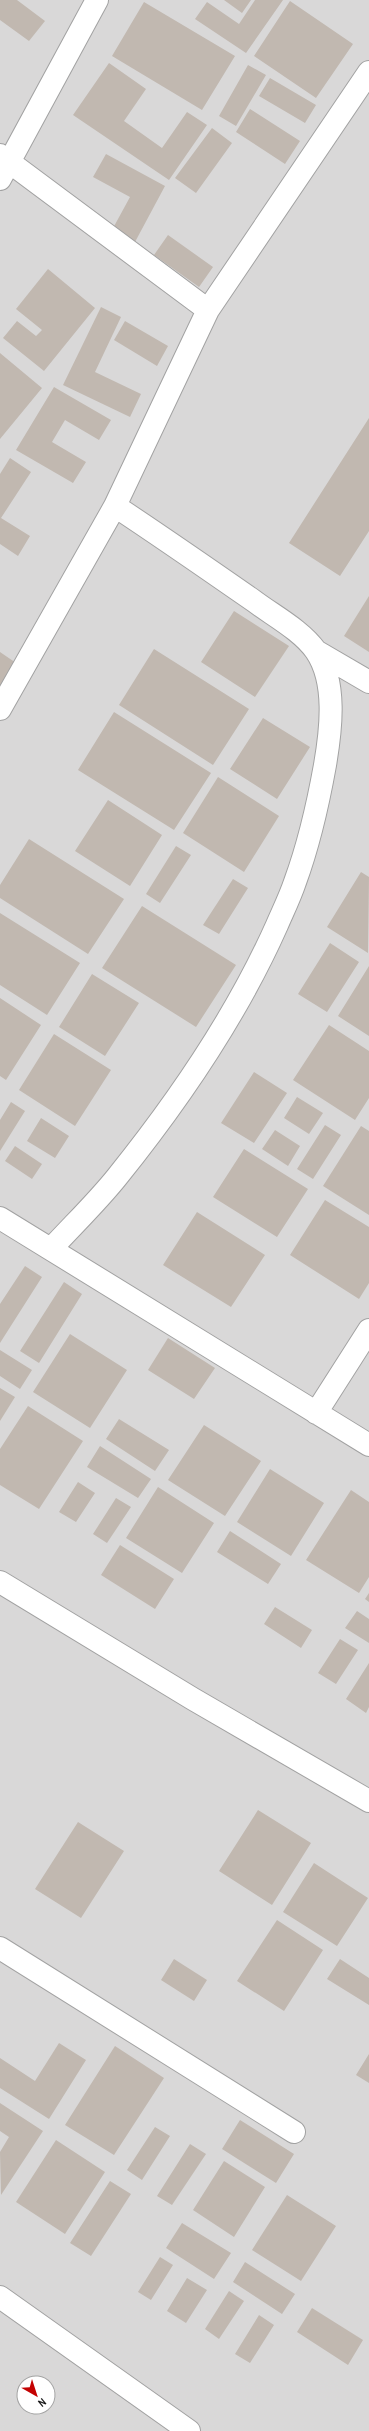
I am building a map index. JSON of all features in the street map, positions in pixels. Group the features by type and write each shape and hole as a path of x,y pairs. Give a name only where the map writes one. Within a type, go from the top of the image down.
{"street":[{"path":"97,0 4,165 208,310"},
{"path":"0,709 115,506 208,310 369,72"},
{"path":"115,506 268,611 302,636 316,651 369,682"},
{"path":"51,1249 116,1178 172,1103 217,1037 260,964 295,884 318,804 329,739 330,702 326,672 316,651"},
{"path":"0,1218 369,1445"},
{"path":"316,1412 369,1330"},
{"path":"0,1582 193,1699 369,1801"},
{"path":"0,1948 294,2132"},
{"path":"0,2297 189,2431"}],"shaded area":[{"path":"0,0 369,0 369,2431 0,2431"}],"building":[{"path":"0,0 17,0 45,21 29,41 0,20"},
{"path":"224,0 251,0 242,13"},
{"path":"255,0 283,0 246,53 195,19 207,2 239,24"},
{"path":"290,1 353,44 316,98 254,56"},
{"path":"144,2 235,56 202,110 112,56"},
{"path":"109,63 146,89 124,121 162,148 187,112 207,125 169,180 73,115"},
{"path":"248,65 266,75 236,126 219,116"},
{"path":"270,78 316,105 305,123 259,96"},
{"path":"250,109 300,141 285,164 236,132"},
{"path":"212,128 232,143 196,193 175,178"},
{"path":"106,154 165,186 135,242 112,230 130,197 93,177"},
{"path":"168,235 213,267 199,287 154,255"},
{"path":"48,269 95,308 44,371 3,338 17,321 36,336 42,330 16,309"},
{"path":"101,307 121,317 95,372 141,394 130,417 63,385"},
{"path":"125,321 168,346 157,366 114,340"},
{"path":"0,353 42,388 0,439"},
{"path":"54,387 111,420 99,440 65,420 52,442 86,462 73,483 16,450"},
{"path":"369,418 369,531 340,576 289,543"},
{"path":"10,458 31,472 1,518 30,536 18,556 0,544 0,474"},
{"path":"369,596 369,652 344,636"},
{"path":"234,611 289,646 255,697 201,662"},
{"path":"154,649 249,709 213,765 119,705"},
{"path":"0,652 19,665 0,692"},
{"path":"114,712 211,773 174,830 78,770"},
{"path":"263,718 310,747 277,799 230,769"},
{"path":"218,777 279,816 244,872 183,833"},
{"path":"108,800 162,835 130,886 75,851"},
{"path":"29,839 124,899 88,954 0,898 0,885"},
{"path":"176,846 191,855 160,903 146,894"},
{"path":"361,872 369,877 368,953 327,927"},
{"path":"233,879 248,888 219,934 203,925"},
{"path":"142,906 236,965 196,1027 102,968"},
{"path":"0,913 80,963 47,1015 0,985"},
{"path":"330,943 359,962 327,1012 298,994"},
{"path":"369,966 369,1036 338,1016"},
{"path":"92,974 139,1003 105,1056 59,1027"},
{"path":"0,998 41,1025 6,1080 0,1076"},
{"path":"329,1025 369,1051 369,1098 355,1120 293,1080"},
{"path":"54,1034 111,1070 75,1126 19,1090"},
{"path":"254,1072 287,1093 254,1143 221,1123"},
{"path":"297,1097 323,1113 309,1134 284,1118"},
{"path":"11,1102 25,1111 0,1151 0,1120"},
{"path":"41,1118 69,1136 55,1158 27,1141"},
{"path":"325,1125 341,1135 313,1179 297,1169"},
{"path":"361,1126 369,1131 369,1215 323,1186"},
{"path":"275,1130 300,1146 288,1166 262,1149"},
{"path":"15,1146 42,1164 32,1179 5,1161"},
{"path":"244,1149 308,1189 277,1237 213,1197"},
{"path":"325,1200 369,1227 369,1283 359,1299 290,1255"},
{"path":"197,1212 265,1255 231,1307 163,1265"},
{"path":"25,1266 42,1277 0,1343 0,1304"},
{"path":"64,1282 82,1294 39,1363 20,1351"},
{"path":"70,1334 127,1370 90,1428 33,1392"},
{"path":"168,1338 215,1368 194,1399 148,1370"},
{"path":"0,1350 32,1370 20,1389 0,1376"},
{"path":"0,1388 15,1397 0,1421"},
{"path":"28,1406 83,1441 39,1509 0,1485 0,1449"},
{"path":"119,1419 169,1450 155,1471 106,1439"},
{"path":"204,1425 261,1461 225,1516 168,1480"},
{"path":"100,1446 151,1479 138,1498 87,1467"},
{"path":"270,1469 324,1503 291,1556 237,1522"},
{"path":"78,1482 95,1493 76,1522 59,1512"},
{"path":"158,1487 214,1523 182,1573 126,1538"},
{"path":"351,1490 369,1502 369,1577 359,1593 306,1560"},
{"path":"116,1498 131,1507 107,1543 93,1534"},
{"path":"230,1531 281,1564 268,1584 217,1552"},
{"path":"120,1545 174,1579 155,1609 101,1575"},
{"path":"369,1593 369,1602 365,1599"},
{"path":"275,1607 312,1630 301,1648 264,1624"},
{"path":"357,1611 369,1619 369,1643 345,1628"},
{"path":"340,1639 358,1650 336,1684 318,1673"},
{"path":"369,1663 369,1707 366,1713 346,1699"},
{"path":"258,1810 311,1843 272,1905 219,1871"},
{"path":"78,1822 124,1851 81,1918 35,1889"},
{"path":"314,1863 368,1898 337,1946 283,1912"},
{"path":"277,1920 323,1950 284,2011 237,1981"},
{"path":"174,1959 207,1980 194,2001 161,1980"},
{"path":"340,1959 369,1978 369,2005 327,1979"},
{"path":"59,2043 86,2060 49,2119 0,2088 0,2058 35,2081"},
{"path":"115,2046 164,2078 114,2155 65,2125"},
{"path":"369,2054 369,2083 356,2075"},
{"path":"0,2103 43,2131 1,2195 0,2152 9,2137 0,2131"},
{"path":"240,2120 294,2154 276,2183 222,2149"},
{"path":"155,2127 170,2136 142,2180 127,2170"},
{"path":"56,2140 105,2172 65,2234 16,2202"},
{"path":"190,2144 206,2154 172,2205 157,2196"},
{"path":"224,2161 265,2187 234,2237 193,2210"},
{"path":"110,2181 131,2194 91,2256 70,2243"},
{"path":"287,2195 336,2226 301,2281 252,2250"},
{"path":"182,2223 231,2253 214,2279 166,2248"},
{"path":"160,2257 173,2265 151,2300 138,2292"},
{"path":"245,2262 295,2294 282,2314 233,2282"},
{"path":"187,2278 207,2290 186,2323 167,2311"},
{"path":"229,2291 244,2301 219,2339 205,2329"},
{"path":"312,2308 363,2340 348,2365 297,2332"},
{"path":"259,2315 274,2325 250,2363 235,2354"}]}
